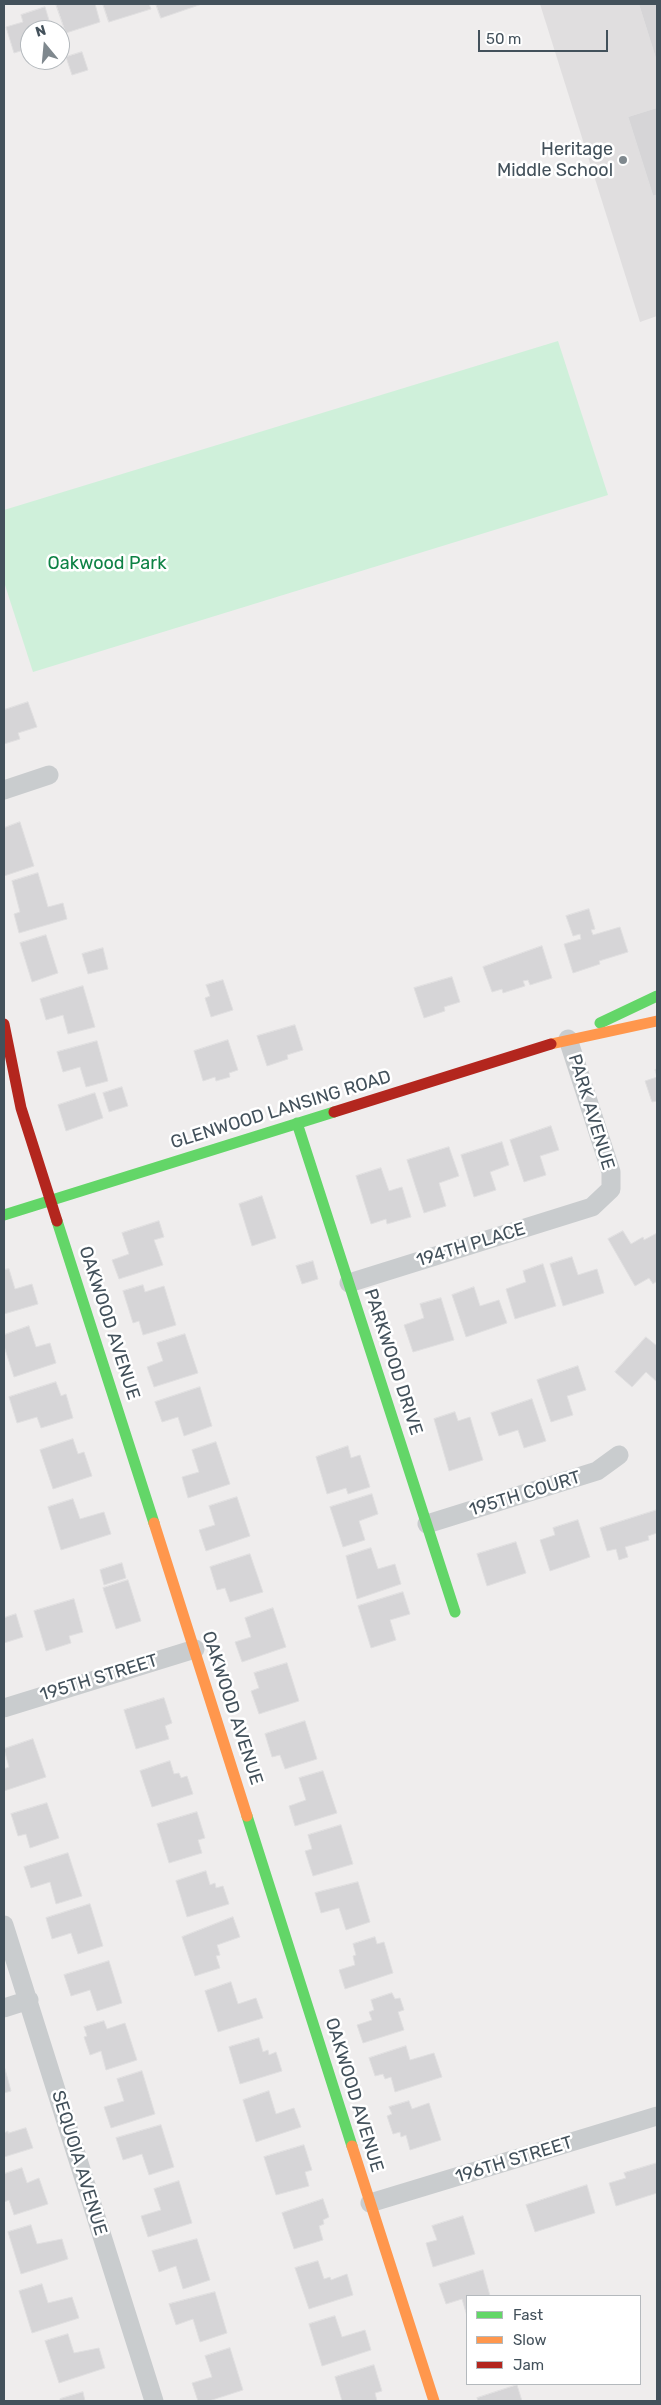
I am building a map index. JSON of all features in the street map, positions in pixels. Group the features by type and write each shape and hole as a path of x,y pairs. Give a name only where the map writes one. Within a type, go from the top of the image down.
{"street":[{"path":"4,790 49,776"},
{"name":"GLENWOOD LANSING ROAD","path":"568,1038 657,996"},
{"name":"GLENWOOD LANSING ROAD","path":"4,1215 568,1038 657,1021"},
{"name":"OAKWOOD AVENUE","path":"5,1036 21,1108 434,2401"},
{"name":"PARK AVENUE","path":"568,1038 611,1172 611,1189 592,1207"},
{"name":"PARKWOOD DRIVE","path":"298,1123 455,1612"},
{"name":"194TH PLACE","path":"349,1283 592,1207"},
{"name":"195TH COURT","path":"427,1524 597,1471 619,1455"},
{"name":"195TH STREET","path":"4,1708 195,1649"},
{"name":"SEQUOIA AVENUE","path":"4,1924 154,2401"},
{"path":"4,2008 28,2000"},
{"name":"196TH STREET","path":"370,2203 657,2116"}],"shaded area":[{"name":"Heritage Middle School","path":"540,4 657,4 657,316 640,322"}],"green space":[{"name":"Oakwood Park","path":"558,341 608,495 33,672 4,582 4,510"}],"building":[{"path":"56,4 95,4 100,22 70,32 70,20 62,20"},
{"path":"103,4 149,4 151,9 109,22"},
{"path":"156,4 202,4 161,18"},
{"path":"639,4 657,4 657,62"},
{"path":"45,7 49,20 22,20 21,15"},
{"path":"20,23 20,51 14,53 6,27"},
{"path":"82,52 88,70 72,75 70,56"},
{"path":"657,108 657,195 653,196 628,117"},
{"path":"28,702 37,727 18,733 20,739 4,744 4,710"},
{"path":"20,822 34,866 4,876 4,828"},
{"path":"38,873 48,907 63,903 67,919 19,933 14,914 20,912 12,881"},
{"path":"589,909 595,929 591,930 593,935 620,927 628,952 599,961 600,964 573,973 564,944 581,939 580,934 573,936 566,916"},
{"path":"46,935 58,973 32,982 20,943"},
{"path":"542,946 552,978 530,985 528,980 523,981 525,986 503,993 502,989 492,992 483,967"},
{"path":"103,948 108,969 88,974 82,954"},
{"path":"452,977 460,1002 444,1007 445,1011 424,1018 414,988"},
{"path":"223,980 233,1010 211,1017 205,998 210,996 206,985"},
{"path":"83,986 95,1027 68,1034 63,1015 46,1020 40,999"},
{"path":"295,1025 303,1050 287,1055 288,1059 267,1066 257,1036"},
{"path":"228,1040 238,1070 229,1073 230,1077 216,1081 215,1077 203,1081 194,1051"},
{"path":"97,1041 108,1081 86,1087 80,1067 63,1072 57,1052"},
{"path":"657,1077 657,1101 652,1102 645,1081"},
{"path":"122,1087 128,1106 109,1112 103,1093"},
{"path":"95,1093 103,1118 66,1131 58,1105"},
{"path":"551,1126 559,1150 540,1156 546,1175 524,1182 510,1140"},
{"path":"502,1142 509,1165 490,1172 496,1190 474,1197 461,1155"},
{"path":"449,1147 459,1176 439,1183 446,1206 424,1213 407,1160"},
{"path":"381,1168 389,1191 402,1187 411,1217 387,1224 386,1219 371,1224 356,1176"},
{"path":"262,1196 276,1238 252,1246 239,1204"},
{"path":"159,1221 164,1237 154,1240 163,1265 119,1279 112,1260 129,1254 122,1233"},
{"path":"623,1231 631,1244 643,1237 644,1240 657,1233 657,1281 653,1284 649,1278 635,1286 608,1239"},
{"path":"572,1257 578,1275 597,1269 604,1293 563,1306 550,1264"},
{"path":"313,1261 318,1279 302,1284 296,1266"},
{"path":"543,1264 556,1306 515,1319 506,1289 526,1282 523,1271"},
{"path":"9,1269 15,1289 32,1284 38,1304 4,1314 4,1270"},
{"path":"143,1285 145,1292 164,1286 176,1325 143,1335 139,1321 133,1323 123,1291"},
{"path":"474,1287 480,1306 499,1300 507,1323 466,1337 452,1295"},
{"path":"441,1298 454,1340 413,1352 404,1325 424,1318 420,1304"},
{"path":"29,1326 36,1347 50,1343 56,1363 14,1377 4,1346 4,1335"},
{"path":"185,1334 198,1373 154,1387 147,1367 163,1361 157,1343"},
{"path":"646,1337 657,1346 657,1382 646,1372 632,1387 615,1372"},
{"path":"578,1366 586,1390 567,1396 573,1415 551,1422 537,1380"},
{"path":"56,1382 61,1396 66,1394 73,1418 41,1428 37,1417 17,1423 9,1397"},
{"path":"200,1387 212,1426 184,1436 178,1417 162,1422 155,1402"},
{"path":"532,1399 546,1441 524,1448 518,1430 499,1436 491,1413"},
{"path":"455,1412 458,1421 470,1417 483,1460 449,1471 434,1419"},
{"path":"73,1439 78,1454 84,1452 92,1476 53,1489 40,1450"},
{"path":"216,1442 230,1484 188,1498 182,1477 199,1472 192,1450"},
{"path":"348,1446 351,1458 360,1455 370,1487 348,1494 346,1488 327,1494 316,1457"},
{"path":"372,1494 378,1514 359,1521 365,1540 343,1547 330,1507"},
{"path":"237,1497 250,1536 206,1551 199,1530 215,1525 209,1506"},
{"path":"73,1499 80,1519 104,1512 111,1534 61,1550 48,1507"},
{"path":"657,1510 657,1533 648,1536 649,1540 625,1547 628,1557 619,1560 616,1549 607,1551 600,1528"},
{"path":"578,1520 590,1557 550,1571 540,1540 555,1535 553,1528"},
{"path":"516,1542 526,1573 487,1586 477,1554"},
{"path":"371,1548 378,1569 395,1564 401,1584 357,1599 346,1556"},
{"path":"250,1554 263,1592 230,1602 225,1588 217,1590 210,1567"},
{"path":"122,1563 126,1578 104,1585 100,1570"},
{"path":"128,1580 141,1621 116,1629 103,1588"},
{"path":"403,1592 410,1614 390,1620 396,1640 371,1648 358,1606"},
{"path":"74,1599 83,1632 69,1636 71,1643 46,1651 34,1611"},
{"path":"273,1608 286,1647 242,1662 235,1642 251,1637 245,1618"},
{"path":"16,1614 23,1637 4,1643 4,1618"},
{"path":"287,1663 299,1701 259,1714 251,1691 259,1688 254,1673"},
{"path":"164,1698 172,1723 165,1726 169,1739 136,1749 124,1710"},
{"path":"305,1721 317,1759 285,1769 280,1755 272,1757 265,1734"},
{"path":"33,1739 46,1777 4,1791 4,1769 9,1767 4,1749"},
{"path":"170,1761 174,1774 179,1773 181,1778 187,1776 193,1794 152,1807 140,1771"},
{"path":"323,1771 337,1813 295,1826 289,1806 306,1800 299,1778"},
{"path":"47,1803 59,1838 30,1848 26,1834 18,1836 11,1814"},
{"path":"197,1812 205,1838 198,1840 202,1853 169,1863 157,1824"},
{"path":"341,1825 353,1864 313,1876 305,1851 312,1849 308,1835"},
{"path":"68,1853 82,1896 56,1904 50,1882 31,1888 24,1867"},
{"path":"206,1871 210,1885 215,1883 216,1888 223,1886 229,1904 187,1917 176,1881"},
{"path":"358,1882 370,1922 346,1930 339,1908 321,1913 315,1893"},
{"path":"90,1904 103,1946 78,1954 71,1933 52,1939 46,1918"},
{"path":"233,1917 240,1937 217,1945 220,1955 216,1956 220,1968 195,1976 182,1937"},
{"path":"375,1937 377,1944 384,1942 393,1973 345,1989 339,1970 355,1965 353,1956 356,1955 353,1944"},
{"path":"109,1961 122,2003 97,2011 90,1990 71,1996 64,1975"},
{"path":"231,1982 238,2004 256,1998 263,2018 218,2032 205,1991"},
{"path":"392,1993 395,1999 400,1998 404,2010 398,2012 404,2030 363,2043 357,2025 372,2020 369,2012 374,2010 371,2000"},
{"path":"104,2021 107,2029 125,2023 137,2060 106,2070 101,2051 90,2055 84,2037 87,2036 84,2027"},
{"path":"259,2038 263,2052 268,2050 269,2055 276,2052 282,2071 240,2084 229,2047"},
{"path":"406,2046 410,2060 434,2053 442,2077 395,2092 391,2077 385,2079 383,2074 375,2076 369,2058"},
{"path":"4,2070 11,2091 4,2093"},
{"path":"142,2071 155,2114 111,2128 104,2107 124,2101 117,2079"},
{"path":"269,2091 276,2114 294,2108 301,2127 256,2142 243,2100"},
{"path":"409,2101 412,2109 429,2103 441,2140 410,2150 406,2135 401,2137 400,2132 393,2134 387,2116 392,2114 389,2107"},
{"path":"161,2125 174,2167 149,2175 142,2154 123,2160 116,2138"},
{"path":"26,2128 33,2148 4,2157 4,2133"},
{"path":"304,2145 312,2170 305,2172 309,2186 276,2195 264,2157"},
{"path":"657,2163 657,2193 616,2206 609,2183 626,2178 624,2173"},
{"path":"22,2168 27,2183 39,2178 48,2204 14,2215 9,2200 4,2202 4,2174"},
{"path":"179,2181 192,2223 148,2237 141,2216 161,2210 154,2189"},
{"path":"587,2185 595,2213 535,2232 526,2205"},
{"path":"323,2199 329,2217 323,2220 324,2224 319,2226 323,2240 294,2249 282,2213"},
{"path":"463,2216 475,2254 433,2267 426,2243 437,2240 432,2226"},
{"path":"31,2225 37,2244 62,2239 68,2259 21,2274 8,2232"},
{"path":"197,2239 210,2280 183,2289 176,2266 159,2272 152,2251"},
{"path":"318,2261 324,2279 330,2277 331,2280 347,2274 353,2295 309,2309 295,2268"},
{"path":"483,2270 490,2295 466,2295 466,2313 462,2299 446,2304 439,2284"},
{"path":"42,2284 48,2303 72,2297 79,2318 32,2333 19,2291"},
{"path":"215,2292 227,2333 200,2342 193,2319 176,2325 169,2304"},
{"path":"335,2316 342,2337 365,2330 371,2350 322,2366 309,2324"},
{"path":"68,2334 74,2353 99,2348 105,2368 59,2383 45,2341"},
{"path":"230,2348 243,2390 209,2401 198,2401 192,2383 212,2377 205,2356"},
{"path":"374,2365 382,2391 375,2393 377,2401 342,2401 335,2377"},
{"path":"517,2385 522,2401 478,2401 477,2398"},
{"path":"83,2392 85,2401 60,2401 60,2399"}],"traffic: fast":[{"path":"600,1023 657,996"},
{"path":"4,1215 334,1112"},
{"path":"297,1123 455,1612"},
{"path":"57,1221 154,1523"},
{"path":"247,1816 352,2146"}],"traffic: slow":[{"path":"551,1044 657,1021"},
{"path":"154,1523 247,1816"},
{"path":"352,2146 434,2401"}],"traffic: jam":[{"path":"4,1024 21,1108 57,1221"},
{"path":"334,1112 551,1044"}],"place":[{"name":"Heritage Middle School","path":"623,160"}]}
